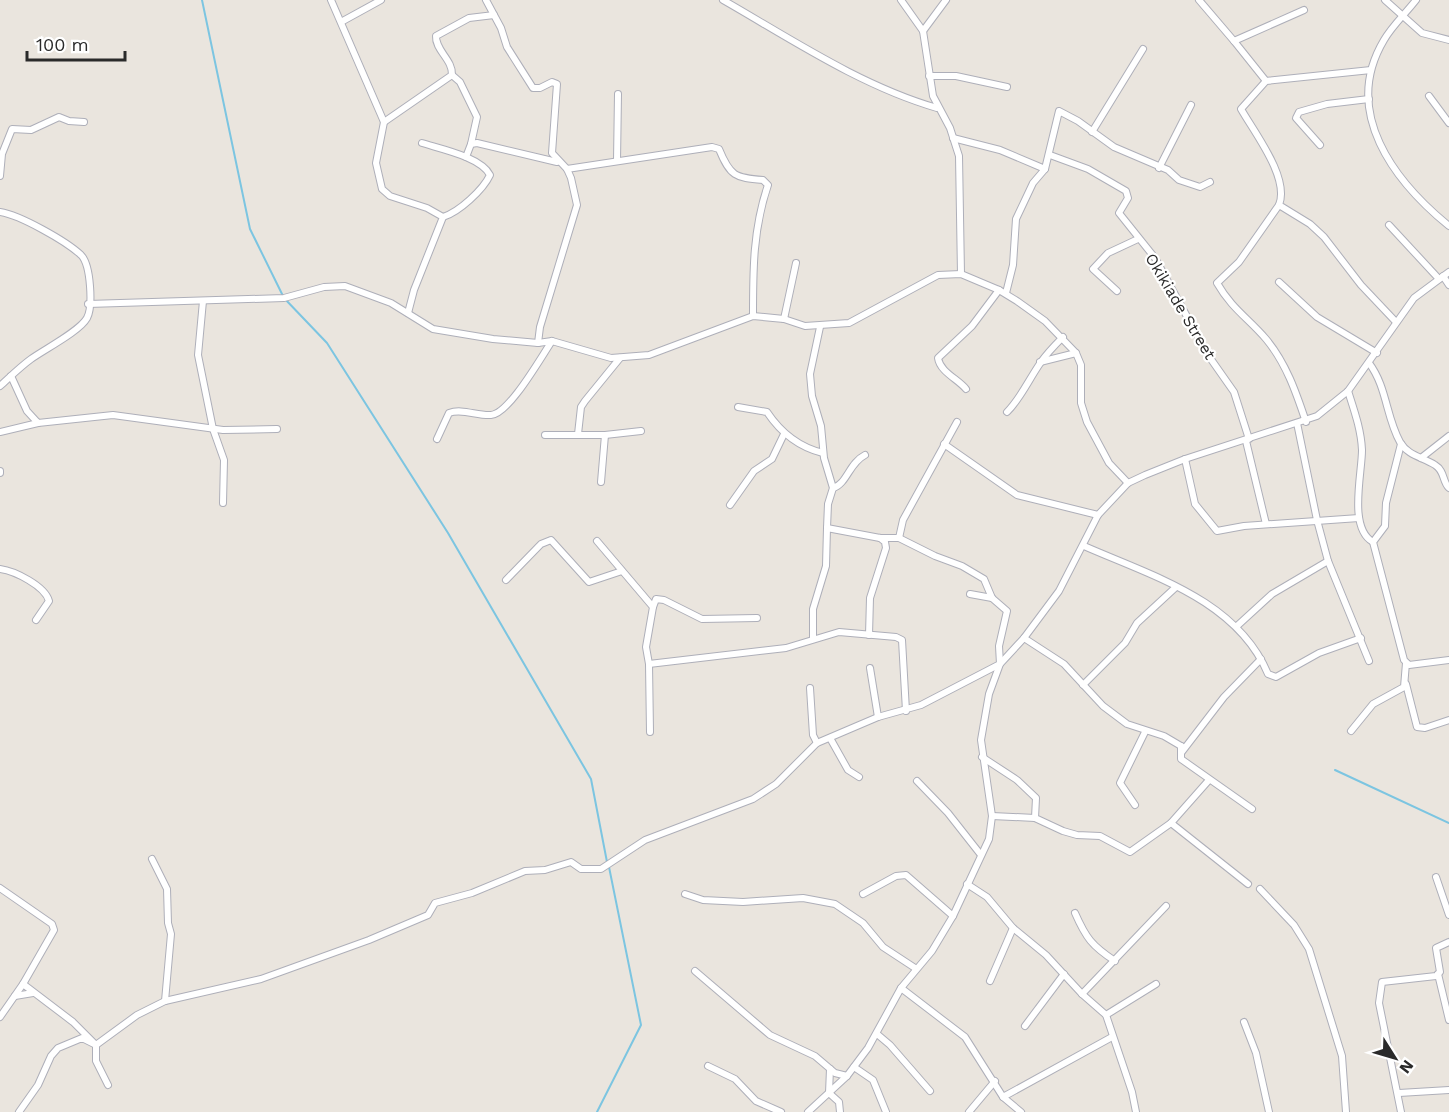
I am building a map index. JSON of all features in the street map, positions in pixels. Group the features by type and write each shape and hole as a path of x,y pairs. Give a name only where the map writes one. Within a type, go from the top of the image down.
{"street":[{"path":"331,0 384,122 376,164 382,189 390,196 427,208 443,218"},
{"path":"341,22 381,0"},
{"path":"486,0 507,47 532,88 540,88 552,81 557,84 552,153 567,169 577,205 540,327 538,343"},
{"path":"723,0 749,17 889,90 937,108"},
{"path":"901,0 923,31 929,76 937,108 953,138 959,156 961,274"},
{"path":"923,31 946,0"},
{"path":"1199,0 1266,81"},
{"path":"1385,0 1429,37 1449,40"},
{"path":"1416,0 1384,40 1371,70 1369,76 1370,120 1376,140 1421,202 1449,226"},
{"path":"1234,41 1304,10"},
{"path":"466,157 477,117 460,82 452,75 450,63 436,41 436,36 456,23 494,15"},
{"path":"1092,132 1143,49"},
{"path":"1306,422 1286,368 1264,336 1237,312 1217,283 1239,262 1279,205 1281,198 1280,178 1240,109 1266,81 1371,70"},
{"path":"384,122 452,75"},
{"path":"929,76 956,76 1007,87"},
{"path":"617,161 618,94"},
{"path":"1429,96 1449,123"},
{"path":"1320,145 1296,118 1299,112 1327,104 1369,99"},
{"path":"1159,168 1191,105"},
{"path":"966,389 958,379 940,366 938,358 972,326 1002,291 1013,264 1016,219 1033,183 1045,169 1059,111 1114,147 1168,170 1179,180 1197,186 1210,182"},
{"path":"0,176 3,154 12,129 31,130 59,117 69,121 84,122"},
{"path":"953,138 1000,150 1045,169"},
{"path":"408,313 414,290 443,218 455,213 468,202 490,176 488,170 466,157 422,143"},
{"path":"471,144 501,148 558,162"},
{"path":"567,169 712,147 719,149 731,173 740,178 763,180 768,185 756,226 753,316"},
{"name":"Okikiade Street","path":"1050,155 1088,169 1126,192 1128,198 1119,213 1155,258 1208,355 1234,392 1248,440 1266,524"},
{"path":"1279,205 1310,224 1324,237 1361,285 1396,322"},
{"path":"0,212 15,214 82,256 89,273 87,319 32,358 0,386"},
{"path":"1389,225 1444,276 1449,285"},
{"path":"1117,291 1093,269 1108,253 1138,238"},
{"path":"784,319 796,263"},
{"path":"88,304 284,298 324,287 345,286 392,303 433,329 455,334 538,343 552,341 611,358 620,358 649,356 753,316 784,319 805,326 820,327 849,323 938,275 961,274 1002,291 1063,337 1076,353 1081,365 1081,404 1087,422 1109,463 1128,483"},
{"path":"96,1045 137,1015 165,1001 261,979 322,958 428,915 435,903 472,893 525,871 545,870 571,862 581,869 584,867 601,869 645,840 753,799 776,784 818,743 878,717 906,711 999,664 1024,638 1059,591 1084,546 1098,514 1128,483 1185,459 1306,422 1330,407 1348,391 1414,298 1444,276"},
{"path":"1280,282 1317,317 1377,353"},
{"path":"202,301 198,355 213,429 224,460 223,503"},
{"path":"813,639 813,609 826,566 828,504 833,488 823,453 821,426 812,396 810,374 820,327"},
{"path":"1007,412 1018,402 1020,394 1040,362 1063,337"},
{"path":"437,439 449,412 490,415 504,410 552,341"},
{"path":"1040,362 1076,353"},
{"path":"578,434 585,401 620,358"},
{"path":"1369,363 1379,376 1401,444 1413,455 1437,466 1443,473 1449,488"},
{"path":"11,376 27,411 38,423"},
{"path":"1348,391 1359,424 1362,450 1359,518 1365,537 1373,542 1406,663 1406,684 1417,727 1425,728 1449,720"},
{"path":"738,407 767,412 784,434 811,450 823,453"},
{"path":"0,432 38,423 113,415 213,429 277,429"},
{"path":"899,538 903,520 957,423"},
{"path":"1297,423 1328,561 1369,661"},
{"path":"545,435 604,435 641,431"},
{"path":"730,505 754,471 772,459 784,434"},
{"path":"601,482 604,435"},
{"path":"1421,458 1449,436"},
{"path":"944,444 1017,495 1098,514"},
{"path":"1373,542 1385,526 1386,503 1401,444"},
{"path":"833,488 842,482 855,460 865,454"},
{"path":"1185,459 1195,504 1213,529 1229,531 1266,524 1359,518"},
{"path":"827,528 880,538 899,538 979,576 988,584 992,598"},
{"path":"869,635 870,598 886,548 885,542 880,538"},
{"path":"506,580 541,544 551,540 589,582 622,571"},
{"path":"597,541 653,607"},
{"path":"1084,546 1176,587 1224,614 1237,626 1261,658 1268,674 1276,677 1319,653 1361,638"},
{"path":"1237,626 1272,594 1328,561"},
{"path":"0,569 16,572 45,592 49,601 36,620"},
{"path":"1083,685 1125,643 1137,623 1176,587"},
{"path":"808,1112 847,1077 877,1034 901,988 932,951 953,916 989,839 992,816 982,757 982,728 989,694 999,664 999,646 1007,611 992,598 970,594"},
{"path":"650,732 649,664 646,647 656,599 664,600 702,618 757,618"},
{"path":"649,664 786,648 839,632 896,637 902,640 906,711"},
{"path":"1024,638 1064,664 1103,706 1127,724 1145,732 1164,736 1181,746"},
{"path":"1181,746 1181,753 1224,697 1261,658"},
{"path":"1406,663 1449,660"},
{"path":"870,668 878,717"},
{"path":"1351,731 1372,704 1386,695 1401,690 1406,684"},
{"path":"810,688 813,735 818,743"},
{"path":"1135,805 1120,783 1145,732"},
{"path":"830,738 848,770 860,777"},
{"path":"1181,746 1181,759 1252,809"},
{"path":"982,757 1017,780 1036,798 1035,818"},
{"path":"992,816 1035,818 1077,835 1100,836 1130,852 1171,823 1209,780"},
{"path":"917,781 948,813 981,855"},
{"path":"1171,823 1248,884"},
{"path":"152,859 166,889 171,934 165,1001"},
{"path":"863,894 896,876 906,875 953,916"},
{"path":"1436,877 1449,915"},
{"path":"967,884 987,897 1013,928 1046,955 1082,994 1106,1015 1132,1092 1136,1112"},
{"path":"0,888 52,924 54,930 23,984 0,1017"},
{"path":"1260,889 1294,925 1309,949 1342,1056 1346,1112"},
{"path":"686,894 704,900 743,902 803,898 836,904 863,923 883,947 915,969"},
{"path":"1082,994 1166,906"},
{"path":"1075,913 1084,934 1095,948 1115,961"},
{"path":"990,981 1013,928"},
{"path":"1449,942 1436,948 1438,974 1449,1020"},
{"path":"695,970 770,1035 815,1056 830,1068 847,1077"},
{"path":"1025,1026 1064,974"},
{"path":"1401,1112 1379,1003 1380,985 1382,982 1438,974"},
{"path":"23,984 73,1023 96,1045 96,1061 108,1085"},
{"path":"1106,1015 1156,984"},
{"path":"901,988 965,1037 1004,1097 1021,1112"},
{"path":"15,996 33,993"},
{"path":"1244,1022 1256,1053 1269,1112"},
{"path":"877,1034 890,1045 930,1091"},
{"path":"1004,1097 1112,1037"},
{"path":"19,1112 58,1048 82,1038 96,1045"},
{"path":"708,1066 735,1079 756,1101 782,1112"},
{"path":"854,1067 873,1080 886,1112"},
{"path":"829,1093 830,1068"},
{"path":"969,1112 995,1081"},
{"path":"1399,1093 1449,1090"},
{"path":"829,1093 839,1102 840,1112"}],"waterway":[{"path":"202,0 250,229 284,298 327,343 448,533 591,779 607,862"},
{"path":"1335,770 1449,823"},
{"path":"597,1112 641,1025 609,867"}]}
